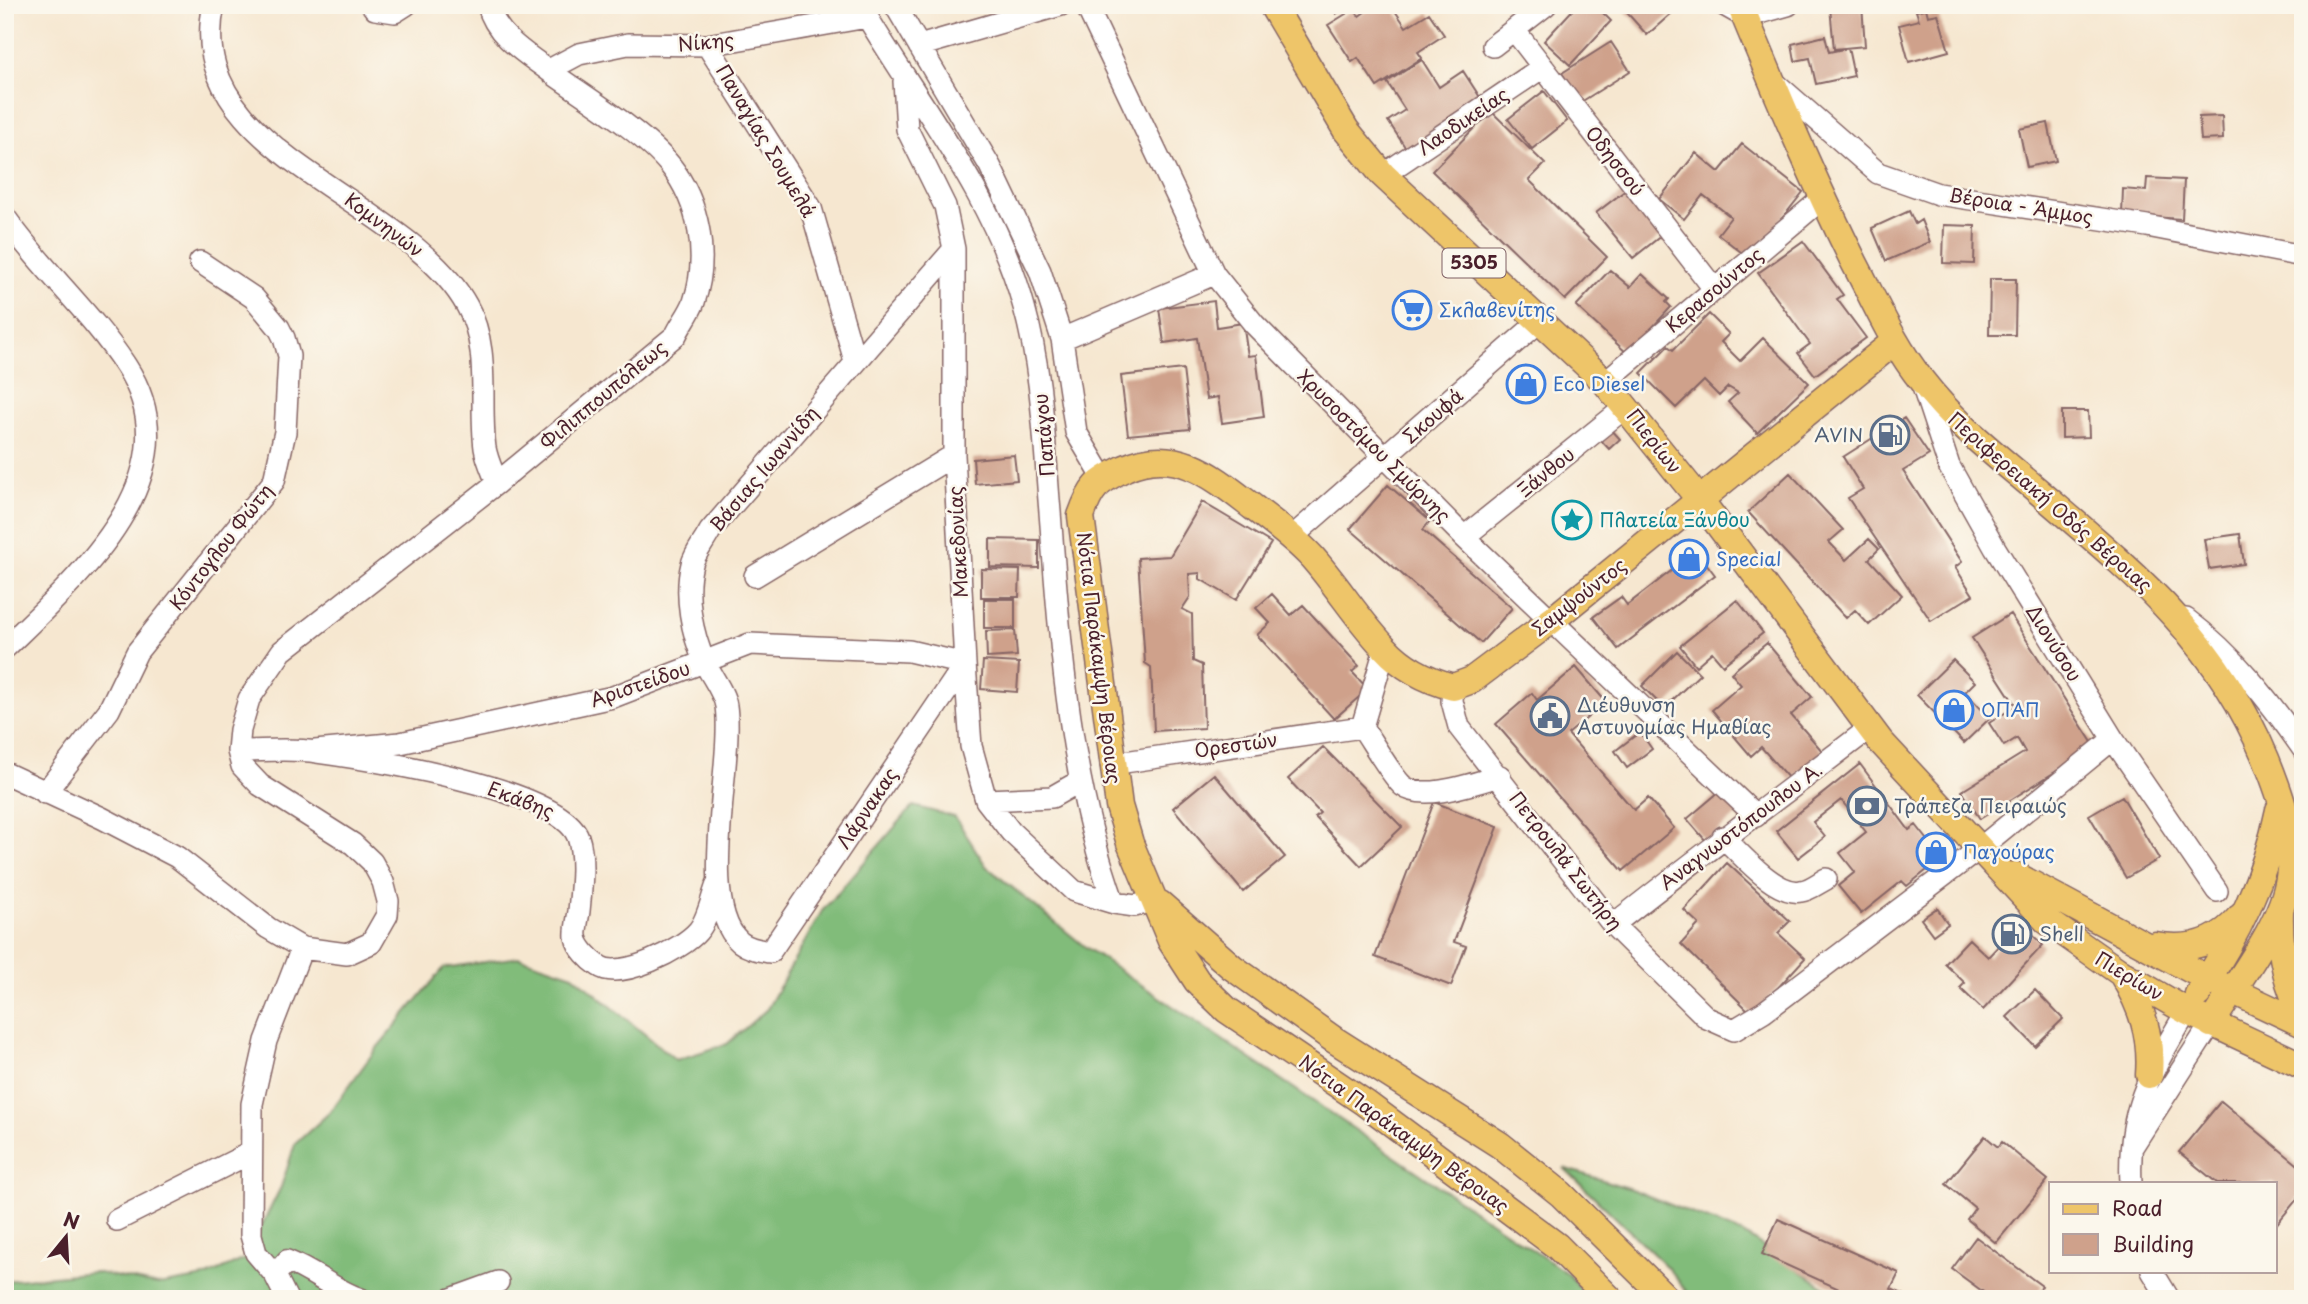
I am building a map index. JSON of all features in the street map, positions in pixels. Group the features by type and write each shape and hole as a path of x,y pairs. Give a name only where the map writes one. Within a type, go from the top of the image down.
{"main road":[{"name":"Πιερίων","path":"1272,5 1346,130 1383,175 1481,269 1541,320 1627,406 1870,728 1986,856 2047,921 2121,973 2211,1024"},
{"name":"Περιφερειακή Οδός Βέροιας","path":"1736,9 1774,82 1823,198 1895,342 1920,380 1955,422 1981,446 2035,489 2165,603 2209,654 2232,688 2256,737 2281,802 2291,851 2289,880 2280,907 2219,985 2187,1011"},
{"path":"1700,500 1895,342"},
{"name":"Νότια Παράκαμψη Βέροιας","path":"1453,687 1410,670 1385,649 1328,576 1292,537 1218,481 1183,463 1144,460 1104,479 1090,490 1081,516 1111,764 1130,843 1171,941 1197,981 1227,1010 1365,1103 1557,1246 1610,1299"},
{"name":"Σαμψούντος","path":"1453,687 1472,680 1552,620 1700,500"},
{"name":"Περιφερειακή Οδός Βέροιας","path":"2211,1024 2225,953 2263,873 2281,802"},
{"name":"Πιερίων","path":"1986,856 2098,921 2145,943 2219,985"},
{"name":"Νότια Παράκαμψη Βέροιας","path":"1156,900 1243,975 1334,1039 1500,1145 1561,1194 1667,1299"},
{"path":"2145,943 2176,949 2205,943 2231,928 2249,906"},
{"path":"2280,907 2282,959 2289,986 2303,1015"},
{"path":"2121,973 2144,1018 2151,1049 2149,1075"},
{"name":"5305","path":"2219,985 2303,1024"},
{"name":"5305","path":"2211,1024 2303,1066"}],"street":[{"name":"Κομνηνών","path":"214,5 211,22 212,56 221,86 231,104 267,141 402,234 441,270 468,307 478,341 484,382 486,451 497,483"},
{"path":"372,5 375,9 395,12 406,5"},
{"name":"Φιλιππουπόλεως","path":"238,751 240,730 249,699 282,651 497,483 676,335 694,303 700,268 701,229 670,165 644,141 526,56 492,21 488,5"},
{"name":"Παπάγου","path":"895,5 990,166 1040,271 1062,339 1076,432 1104,479"},
{"path":"919,46 1061,5"},
{"name":"Χρυσοστόμου Σμύρνης","path":"1086,5 1214,274 1254,324 1464,537 1756,816"},
{"path":"1493,46 1515,32 1546,5"},
{"path":"1736,9 1788,5"},
{"name":"Νίκης","path":"549,70 579,54 628,44 707,45 864,11"},
{"name":"Παπάγου","path":"864,11 904,79 940,132 1002,241 1025,308 1040,388 1052,543 1080,780 1099,863 1114,904"},
{"name":"Οδησσού","path":"1515,32 1715,290"},
{"name":"Παναγίας Σουμελά","path":"707,45 811,208 855,361"},
{"name":"Λαοδικείας","path":"1383,175 1543,67"},
{"name":"Μακεδονίας","path":"904,79 907,129 945,206 954,249 954,455 965,664 971,746 986,800 1011,832 1074,891 1114,904 1135,906 1156,900"},
{"name":"Βέροια - Άμμος","path":"1774,82 1878,173 1907,185 1938,194 2147,226 2303,256"},
{"name":"Κερασούντος","path":"1605,382 1823,198"},
{"path":"5,217 94,322 127,367 144,405 148,434 135,491 100,552 5,648"},
{"name":"Βάσιας Ιωαννίδη","path":"770,952 752,949 740,941 723,916 718,881 726,775 726,704 692,628 692,563 710,531 954,249"},
{"name":"Κόντογλου Φώτη","path":"45,793 109,710 138,652 274,481 285,432 289,355 284,338 254,298 200,262"},
{"path":"1062,339 1214,274"},
{"name":"Σκουφά","path":"1292,537 1541,320"},
{"name":"Διονύσου","path":"1920,380 1949,466 1995,548 2113,739 2217,891"},
{"name":"Ξάνθου","path":"1464,537 1627,406"},
{"path":"755,576 954,455"},
{"path":"2165,603 2215,640 2249,676 2303,749"},
{"name":"Αριστείδου","path":"315,751 400,743 613,697 750,644 909,651 965,664"},
{"path":"1385,649 1362,727 1404,786 1423,791 1445,790 1500,776"},
{"name":"Λάρνακας","path":"770,952 965,664"},
{"name":"Πετρουλά Σωτήρη","path":"1453,687 1452,701 1459,727 1500,776 1613,925 1707,1018 1734,1030 1764,1012 1986,856"},
{"name":"Ορεστών","path":"1111,764 1362,727"},
{"name":"Αναγνωστόπουλου Α.","path":"1613,925 1723,837 1756,816 1870,728"},
{"path":"1986,856 2113,739"},
{"path":"5,773 102,818 177,857 268,928 302,948 347,954 371,943 387,915 388,901 383,882 372,862 353,844 254,779 242,766 238,751"},
{"name":"Εκάβης","path":"238,751 315,751 510,791 566,818 578,837 580,861 576,938 584,952 600,968 615,971 629,969 686,942 700,929 718,881"},
{"path":"986,800 1052,797 1080,780"},
{"path":"1723,837 1776,886 1788,891 1803,891 1826,879"},
{"path":"287,1299 275,1275 256,1253 251,1235 252,1104 266,1041 302,948"},
{"path":"2131,1182 2134,1118 2149,1075 2187,1011"},
{"path":"2132,1147 2211,1024"},
{"path":"117,1220 250,1153"},
{"path":"275,1275 287,1261 315,1272 347,1295 361,1299"},
{"path":"2153,1272 2169,1299"},
{"path":"451,1299 498,1282"}],"green space":[{"path":"913,806 955,817 986,866 1084,946 1568,1274 1590,1299 5,1299 5,1281 94,1272 158,1285 205,1277 245,1259 281,1187 295,1144 330,1112 376,1049 444,968 519,957 573,975 676,1060 727,1044 767,1009 822,911"},
{"path":"1564,1168 1631,1189 1743,1234 1844,1299 1693,1299 1667,1267"}],"building":[{"path":"1331,5 1352,5 1336,14"},
{"path":"1375,5 1391,5 1406,27 1429,13 1444,35 1418,52 1422,58 1377,87 1358,58 1352,62 1328,25 1354,9 1359,16"},
{"path":"1577,5 1595,5 1611,21 1570,65 1544,41"},
{"path":"1620,5 1681,5 1647,35"},
{"path":"1862,5 1865,46 1834,49 1830,7"},
{"path":"1926,8 1928,16 1938,14 1949,51 1909,62 1899,25 1919,20 1916,11"},
{"path":"1825,36 1829,52 1848,48 1854,76 1816,84 1810,58 1795,61 1792,44"},
{"path":"1611,42 1630,71 1581,102 1562,73"},
{"path":"1422,60 1439,87 1463,71 1483,102 1407,150 1388,121 1405,110 1387,82"},
{"path":"1544,91 1567,121 1532,149 1508,119"},
{"path":"1491,111 1545,164 1529,180 1607,257 1565,300 1432,171"},
{"path":"2222,116 2223,139 2201,140 2199,117"},
{"path":"2048,123 2056,161 2027,167 2019,129"},
{"path":"1742,144 1803,192 1750,259 1718,234 1731,217 1703,195 1684,219 1659,199 1696,153 1719,172"},
{"path":"2147,178 2184,180 2182,219 2122,215 2123,189 2146,191"},
{"path":"1626,190 1662,235 1633,258 1596,213"},
{"path":"1909,211 1915,224 1921,220 1930,242 1886,261 1872,228"},
{"path":"1944,225 1975,226 1974,264 1943,263"},
{"path":"1803,241 1843,295 1837,299 1866,338 1815,375 1798,353 1810,344 1758,273"},
{"path":"1610,270 1630,287 1642,274 1669,299 1666,302 1671,307 1628,354 1576,306"},
{"path":"1990,279 2016,279 2015,335 1989,335"},
{"path":"1214,301 1217,327 1243,323 1248,356 1256,355 1264,417 1222,423 1218,397 1206,399 1197,338 1164,343 1159,308"},
{"path":"1709,314 1729,334 1721,342 1740,361 1763,338 1809,383 1757,433 1728,402 1738,393 1728,387 1719,396 1704,381 1676,408 1641,373 1668,346 1673,350"},
{"path":"1183,369 1190,429 1128,435 1121,376"},
{"path":"2062,411 2088,411 2089,437 2062,438"},
{"path":"1904,418 1929,455 1903,471 1962,562 1955,567 1973,595 1931,621 1848,498 1863,489 1843,457"},
{"path":"1610,428 1620,439 1609,449 1599,438"},
{"path":"1014,455 1017,480 975,484 973,459"},
{"path":"1790,473 1843,530 1829,542 1846,560 1869,539 1879,549 1869,559 1902,595 1869,625 1855,610 1846,618 1748,512"},
{"path":"1388,485 1430,521 1423,530 1512,608 1481,643 1350,529"},
{"path":"1202,502 1271,543 1236,600 1200,579 1200,573 1189,574 1190,597 1182,609 1192,614 1193,661 1202,665 1204,728 1154,731 1151,667 1145,663 1138,558 1170,556"},
{"path":"2240,534 2244,564 2209,569 2204,539"},
{"path":"990,539 1039,540 1039,568 990,567"},
{"path":"1697,551 1715,575 1618,649 1593,617 1621,597 1627,605"},
{"path":"981,569 1020,570 1019,597 981,597"},
{"path":"1272,594 1291,615 1303,605 1359,666 1352,672 1368,689 1334,719 1257,635 1270,623 1256,608"},
{"path":"984,599 1015,599 1015,628 984,628"},
{"path":"1737,600 1763,633 1723,665 1712,652 1696,666 1680,646"},
{"path":"2010,614 2095,747 1980,819 1962,791 2025,752 2017,738 2004,746 1989,723 2016,706 1972,638"},
{"path":"1015,630 1017,656 987,658 986,631"},
{"path":"1767,643 1812,697 1791,715 1823,752 1790,780 1761,747 1751,756 1712,710 1741,685 1731,673"},
{"path":"1677,651 1700,674 1664,708 1642,686"},
{"path":"1953,660 1975,682 1965,692 1990,718 1964,743 1917,695"},
{"path":"983,661 1019,663 1017,692 981,689"},
{"path":"1576,667 1606,702 1568,734 1634,810 1648,798 1674,828 1623,871 1496,724 1532,693 1537,700"},
{"path":"1640,732 1652,749 1627,768 1615,751"},
{"path":"1323,747 1402,827 1361,866 1315,817 1320,813 1288,779"},
{"path":"1860,764 1909,830 1916,825 1942,858 1907,886 1902,881 1861,914 1838,886 1855,872 1840,853 1866,832 1841,800 1813,822 1825,837 1798,858 1776,831"},
{"path":"1214,774 1285,857 1243,892 1173,808"},
{"path":"1719,792 1738,814 1706,841 1687,819"},
{"path":"2122,796 2159,859 2126,878 2089,815"},
{"path":"1434,802 1498,827 1454,942 1466,946 1451,986 1375,957"},
{"path":"1727,863 1790,921 1778,933 1805,958 1753,1015 1681,944 1699,924 1684,910"},
{"path":"1937,908 1948,924 1933,935 1921,919"},
{"path":"2020,923 2043,945 1983,1010 1960,988 1965,983 1945,964 1969,939 1988,957"},
{"path":"2035,990 2063,1019 2035,1046 2007,1017"},
{"path":"2221,1101 2303,1169 2303,1192 2276,1225 2276,1182 2216,1182 2179,1152"},
{"path":"1985,1136 1998,1147 2002,1142 2048,1180 1996,1243 1967,1219 1975,1208 1946,1184"},
{"path":"1778,1219 1899,1273 1891,1289 1905,1295 1903,1299 1861,1299 1762,1254"},
{"path":"1976,1237 2042,1286 2033,1299 1993,1299 1952,1269"}],"place":[{"name":"Σκλαβενίτης","path":"1412,310"},
{"name":"Eco Diesel","path":"1526,384"},
{"name":"AVIN","path":"1890,435"},
{"name":"Πλατεία Ξάνθου","path":"1572,520"},
{"name":"Special","path":"1689,559"},
{"name":"ΟΠΑΠ","path":"1954,710"},
{"name":"Διέυθυνση Αστυνομίας Ημαθίας","path":"1550,716"},
{"name":"Τράπεζα Πειραιώς","path":"1867,806"},
{"name":"Παγούρας","path":"1936,852"},
{"name":"Shell","path":"2012,934"}]}
